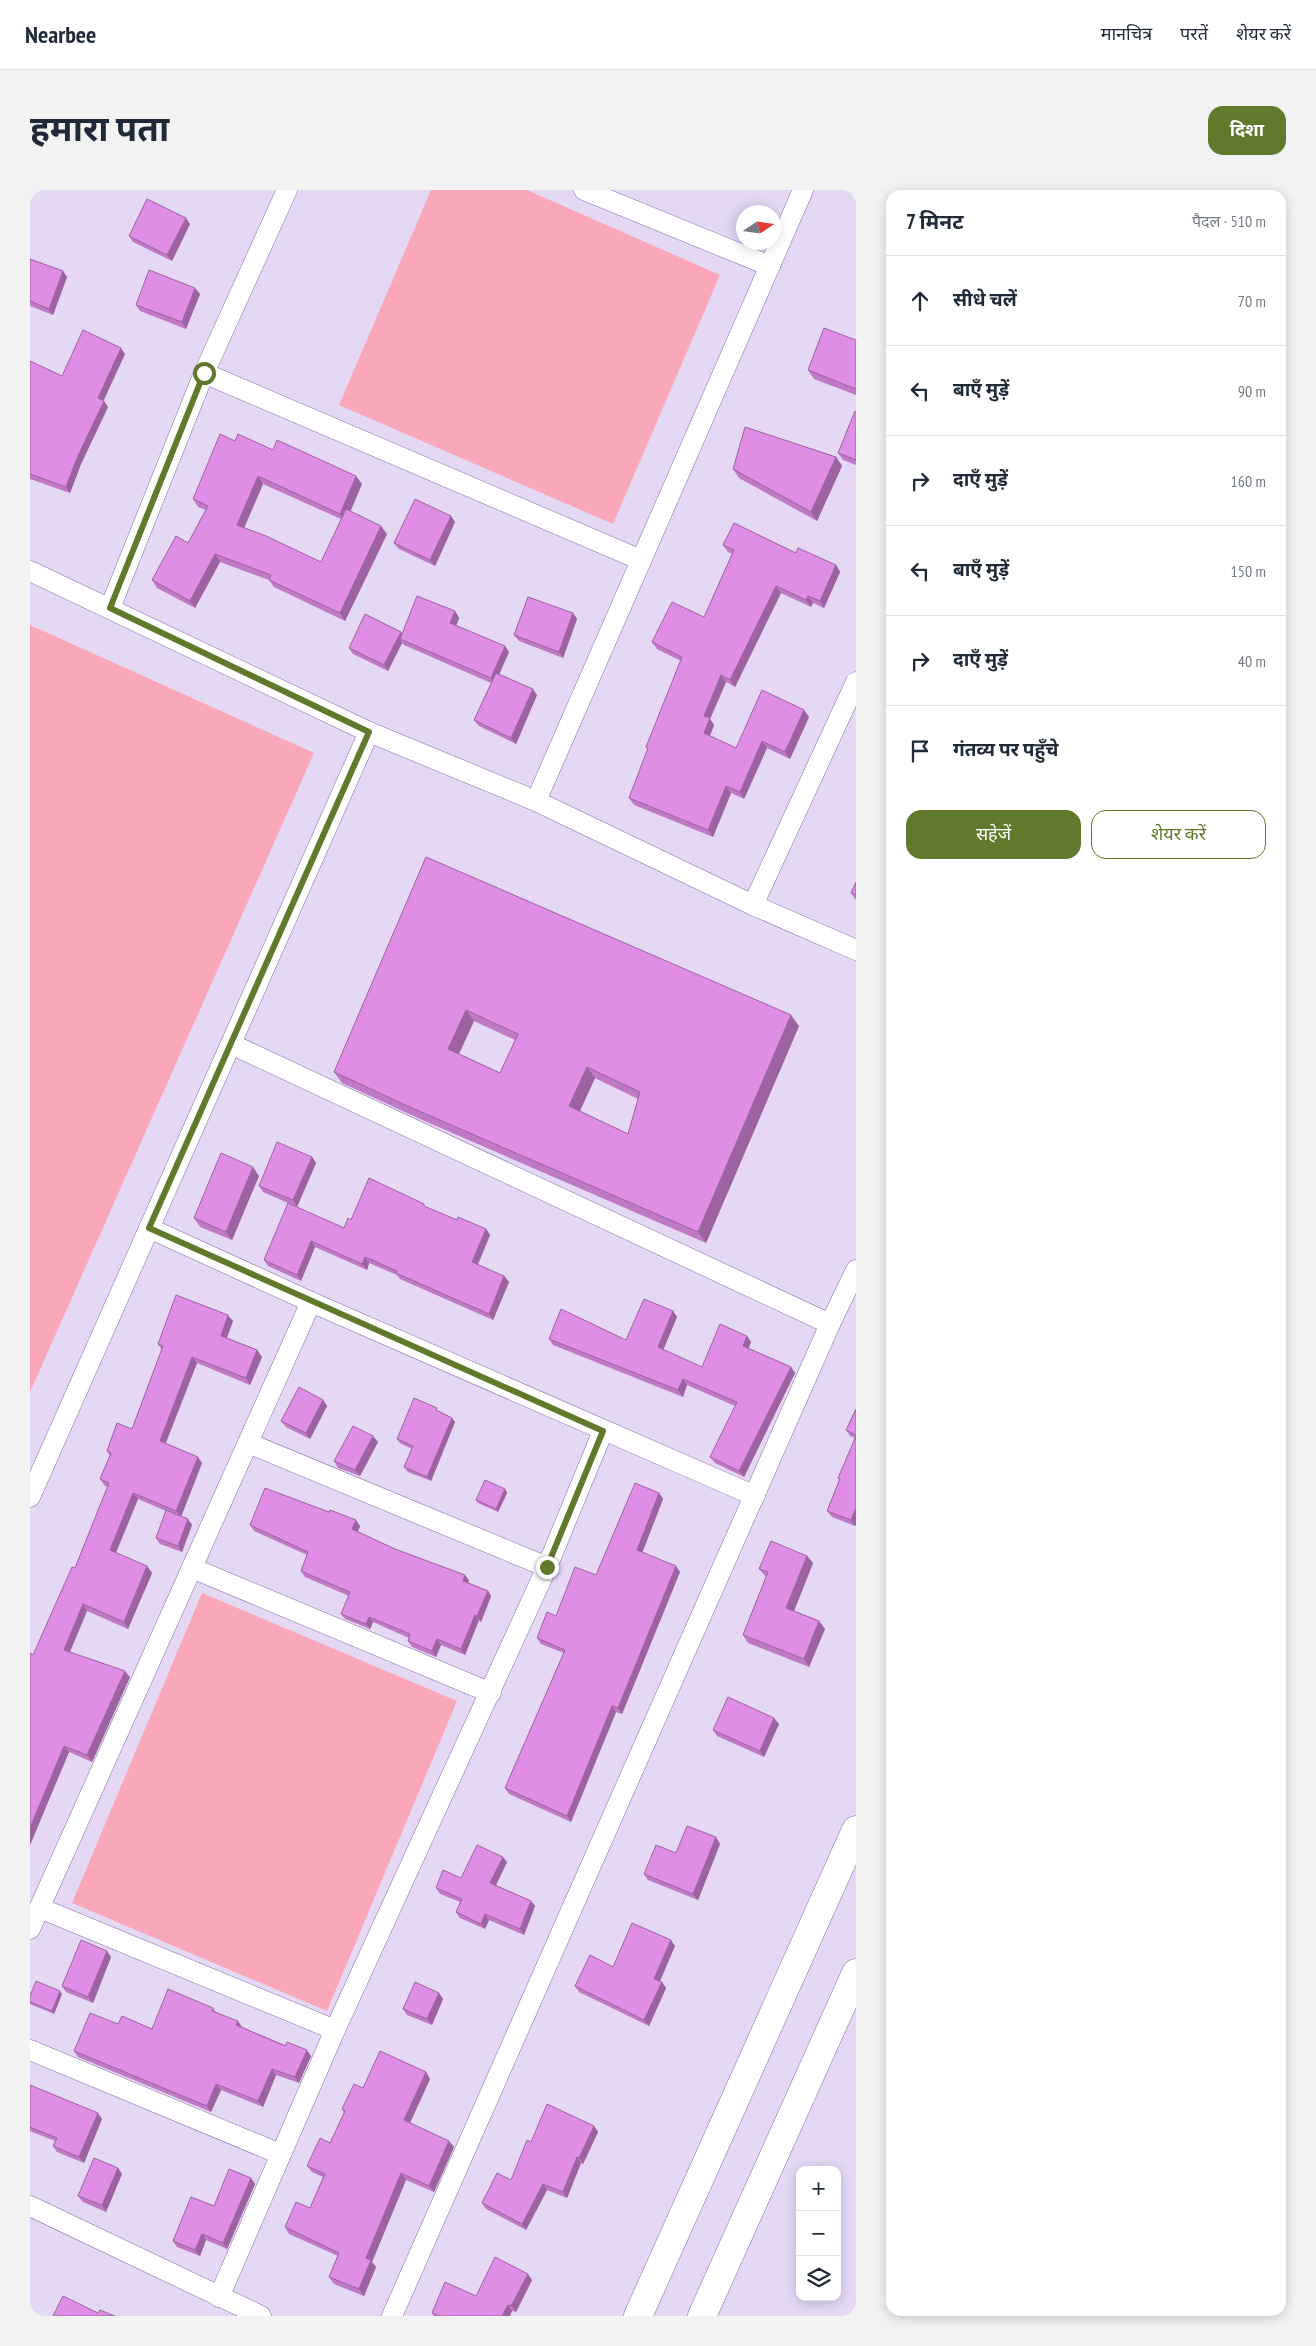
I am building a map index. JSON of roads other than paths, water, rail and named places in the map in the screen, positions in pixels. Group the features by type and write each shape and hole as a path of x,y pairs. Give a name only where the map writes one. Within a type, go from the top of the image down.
{"street":[{"path":"110,608 204,373 288,190"},
{"path":"584,190 770,266"},
{"path":"536,801 803,190"},
{"path":"204,373 642,560"},
{"path":"30,570 369,732 536,801 753,905 856,950"},
{"path":"753,905 856,682"},
{"path":"30,1497 369,732"},
{"path":"231,1044 830,1324"},
{"path":"149,1228 311,1302 755,1496"},
{"path":"392,2316 830,1324 856,1270"},
{"path":"30,1929 311,1302"},
{"path":"219,2296 335,2030 491,1693 547,1567 603,1431"},
{"path":"248,1444 547,1567"},
{"path":"192,1568 491,1693"},
{"path":"638,2316 856,1830"},
{"path":"40,1908 335,2030"},
{"path":"702,2316 856,1973"},
{"path":"30,2050 280,2154"},
{"path":"30,2206 261,2316"}]}
